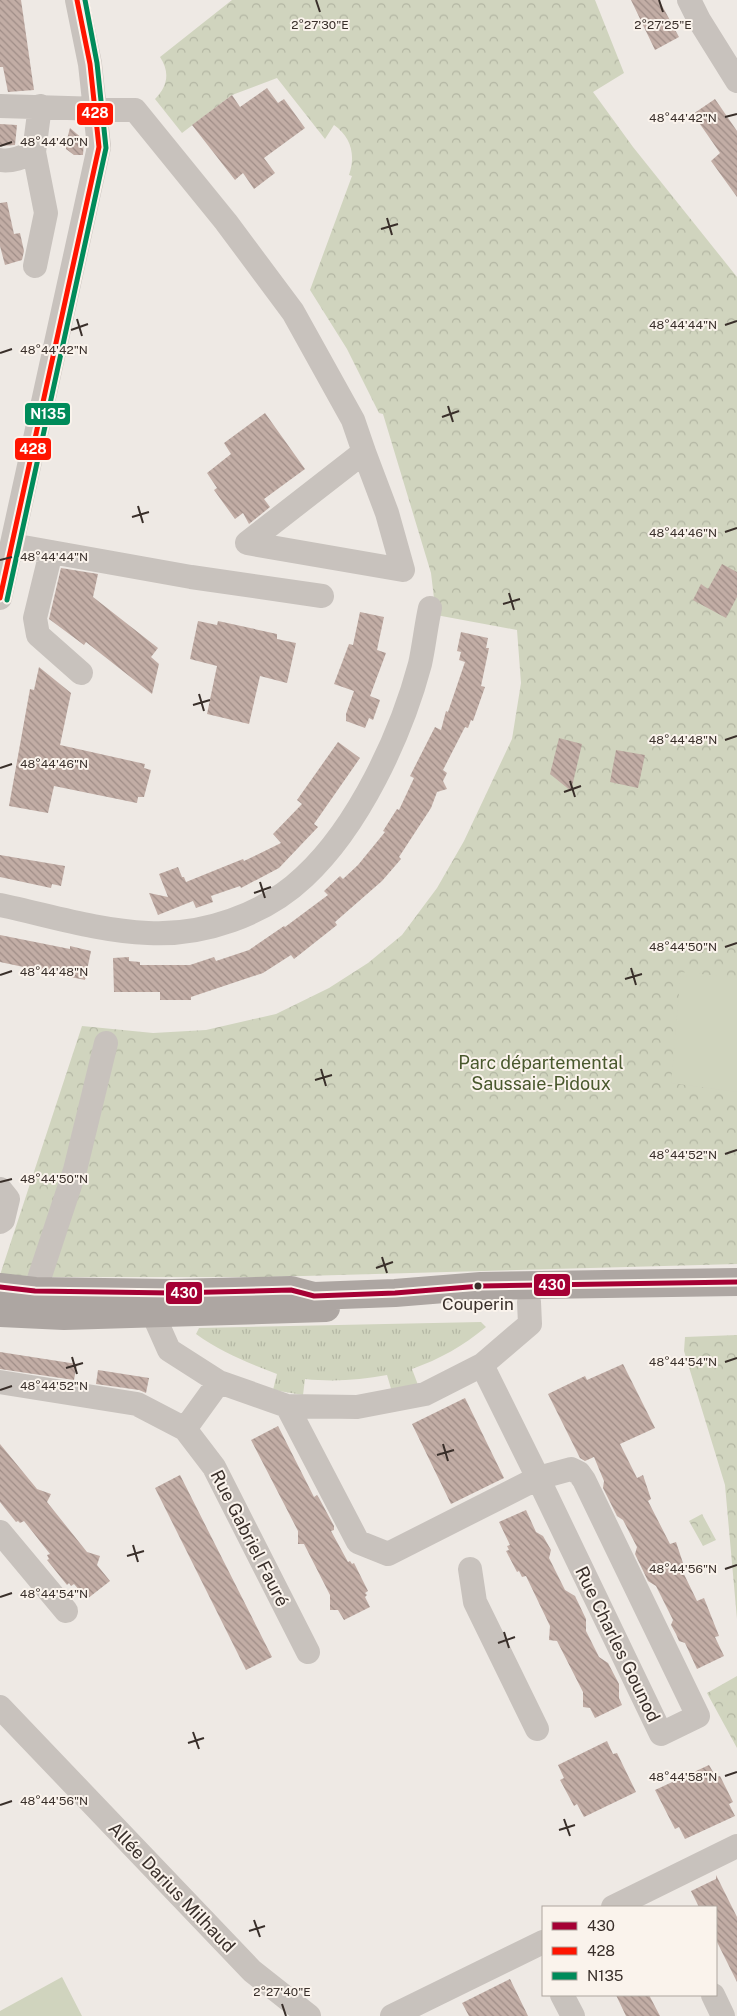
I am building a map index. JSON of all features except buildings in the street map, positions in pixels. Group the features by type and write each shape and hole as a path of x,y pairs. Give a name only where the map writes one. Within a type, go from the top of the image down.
{"main road":[{"path":"0,1287 35,1291 172,1293 291,1290 314,1296 395,1293 481,1286 737,1282"},
{"path":"481,1286 516,1292 529,1302"},
{"path":"154,1314 172,1293"},
{"path":"0,1313 64,1316 352,1308 422,1302 737,1299"}],"street":[{"path":"0,598 99,147 90,64 77,0"},
{"path":"689,0 699,20 735,73"},
{"path":"0,106 96,107 135,110 226,222 293,312 353,420 387,513 403,570 247,543 364,452"},
{"path":"35,266 46,213 34,152 40,106"},
{"path":"0,160 19,159 34,152"},
{"path":"12,545 191,577 322,596"},
{"path":"51,552 35,618 38,635 81,673"},
{"path":"0,905 112,930 148,933 174,932 202,929 228,921 249,913 286,892 303,879 330,848 347,827 369,791 398,727 420,664 430,608"},
{"path":"35,1291 75,1170 106,1044"},
{"path":"0,1189 8,1199 8,1206 0,1222"},
{"path":"154,1314 169,1350 219,1382 287,1406 357,1407 425,1394 482,1365 530,1324 529,1302"},
{"path":"287,1406 358,1542 388,1554 538,1478 482,1365"},
{"name":"Rue Gabriel Fauré","path":"0,1382 137,1404 185,1429 214,1467 308,1652"},
{"path":"185,1429 219,1382"},
{"name":"Rue Charles Gounod","path":"571,1469 584,1480 698,1716 661,1734 538,1478 571,1469"},
{"path":"0,1532 66,1611"},
{"path":"470,1570 475,1602 537,1729"},
{"name":"Allée Darius Milhaud","path":"0,1707 252,1971 309,2016"},
{"path":"615,1906 737,1846"},
{"path":"392,2016 542,1942"},
{"path":"563,1996 573,2016"},
{"path":"713,1996 723,2016"}],"green space":[{"name":"Parc départemental Saussaie-Pidoux","path":"232,0 595,0 624,73 593,92 633,147 737,277 737,1264 267,1277 49,1277 0,1275 82,1026 153,1033 206,1030 276,1014 329,988 368,963 402,935 437,888 464,841 512,739 521,683 517,630 436,615 431,573 383,414 379,413 347,349 310,290 352,176 349,175 352,154 348,141 334,125 325,139 277,78 232,95 182,133 155,99 163,89 166,79 165,68 160,57"},
{"path":"681,972 737,978 737,1092 671,1083"},
{"path":"481,1322 486,1327 469,1340 442,1356 412,1369 418,1385 392,1392 387,1375 346,1380 305,1379 303,1395 273,1390 277,1374 235,1357 196,1334 199,1328"},
{"path":"737,1335 737,1619 725,1485 684,1351 685,1337"},
{"path":"702,1514 716,1540 703,1546 689,1521"},
{"path":"737,1676 737,1748 707,1693"},
{"path":"62,1977 82,2016 0,2016 0,2011"}],"transit line":[{"name":"428","path":"0,598 99,147 90,64 77,0"},
{"name":"N135","path":"7,600 106,148 97,63 85,0"},
{"name":"430","path":"0,1287 35,1291 172,1293 291,1290 314,1296 395,1293 481,1286 737,1282"}],"place":[{"name":"Couperin","path":"478,1286"}]}
